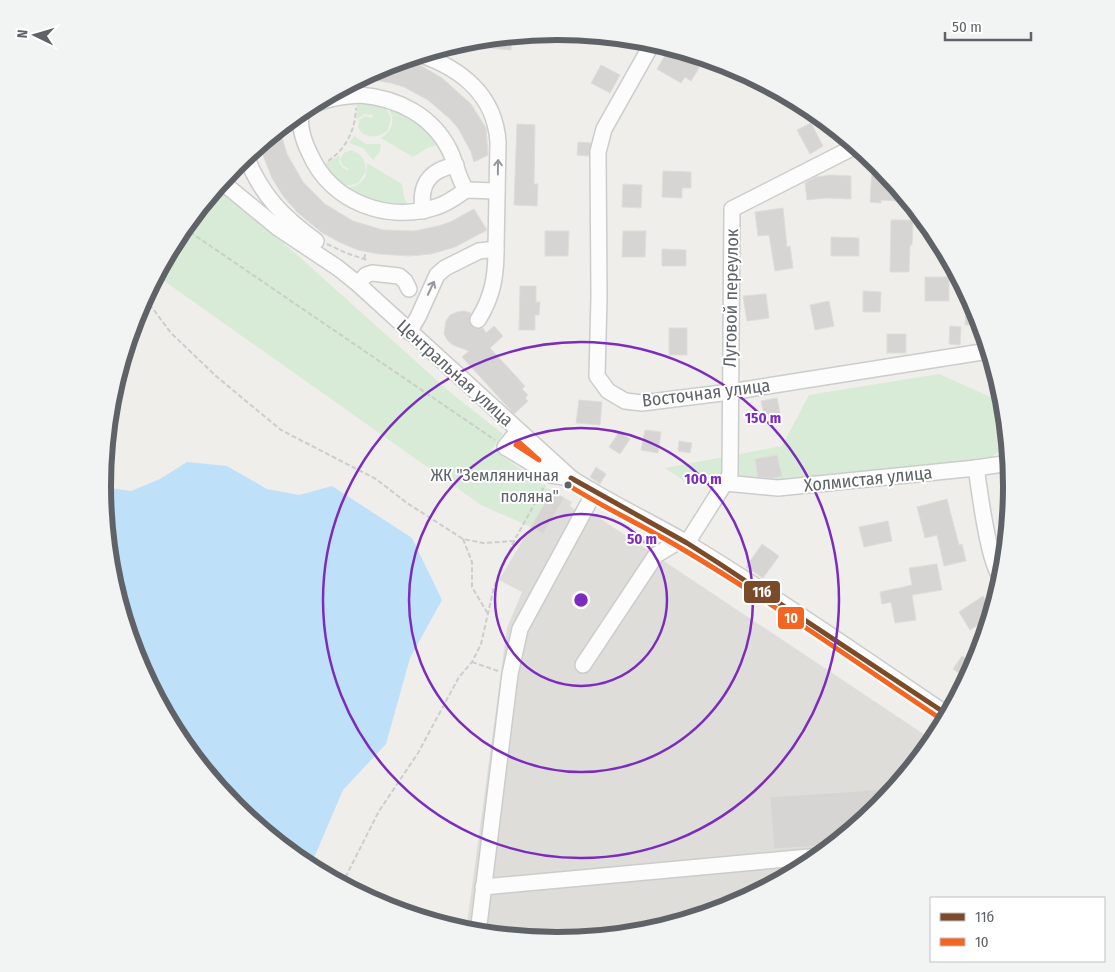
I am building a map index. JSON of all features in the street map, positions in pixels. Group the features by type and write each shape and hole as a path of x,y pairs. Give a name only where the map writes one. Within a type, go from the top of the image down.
{"street":[{"name":"Восточная улица","path":"649,50 604,129 598,152 599,296 597,376 608,391 625,401 642,403 730,392 982,352"},
{"path":"431,59 464,76 482,98 492,115 497,131 496,276 486,305 476,317"},
{"path":"339,97 354,95 376,96 406,106 419,115 441,137 450,151 460,181 466,190"},
{"path":"318,110 312,120 306,145 317,167 332,186 359,204 390,213 406,213 423,211 445,203 466,190 497,191"},
{"name":"Луговой переулок","path":"684,542 730,475 732,209 850,149"},
{"path":"249,164 265,194 283,214 316,241"},
{"path":"423,211 421,198 424,185 432,174 443,167 456,165"},
{"name":"Центральная улица","path":"227,186 278,228 338,268 358,284 571,478 594,493 684,542 842,643 943,711"},
{"path":"409,332 420,315 437,276 445,268 479,251 496,249"},
{"path":"358,284 366,275 372,273 399,276 405,281 409,289"},
{"path":"518,431 505,447 550,474 571,478"},
{"name":"Холмистая улица","path":"725,483 778,488 1003,464"},
{"path":"976,468 991,552 996,568"},
{"path":"479,925 510,674 520,629 594,493"},
{"path":"583,665 656,555 684,542"},
{"path":"483,887 804,857"}],"path":[{"path":"317,167 336,155 347,142 356,117 354,95"},
{"path":"191,233 505,447"},
{"path":"364,260 366,252"},
{"path":"150,305 171,333 184,346 217,377 281,430 376,479 407,503 463,539 483,542 514,540"},
{"path":"345,878 380,811 418,753 459,677 472,662 481,644 494,587 514,540 550,474"},
{"path":"463,539 472,562 472,587 488,614"},
{"path":"472,662 510,674"}],"shaded area":[{"path":"552,491 572,502 570,506 578,512 589,511 927,736 893,780 852,821 829,840 780,872 728,898 673,917 616,928 587,931 528,931 467,922 507,628 522,592 499,580"}],"green space":[{"path":"356,101 365,101 386,107 391,118 388,130 376,136 364,134 358,127 359,120 365,116 372,118 373,115 365,114 357,119"},
{"path":"386,105 421,125 437,145 427,148 413,157 381,138 389,131 392,123 391,115"},
{"path":"354,136 366,144 381,144 380,151 373,160 363,148 349,143"},
{"path":"350,150 362,158 366,171 359,182 347,185 338,182 323,165 340,155 339,160 340,164 348,170 343,166 340,159 344,153"},
{"path":"367,163 402,184 408,206 375,203 345,188 355,186 362,181 366,174"},
{"path":"222,192 295,253 451,393 503,434 492,449 552,491 531,527 481,505 162,280 187,238"},
{"path":"939,374 995,399 1002,449 988,460 783,495 686,482 665,468 782,446 809,395"}],"water":[{"path":"187,462 227,466 267,489 299,495 332,486 412,538 442,600 410,658 386,744 343,790 313,859 263,821 222,780 204,758 171,709 145,657 135,629 120,573 115,544 111,488 131,491 160,479"}],"building":[{"path":"512,43 511,50 490,48 491,45"},
{"path":"666,54 695,62 699,68 691,81 685,77 681,83 657,69"},
{"path":"416,63 442,78 471,104 486,128 488,155 474,162 471,152 458,128 449,118 428,100 404,87 373,80"},
{"path":"601,65 620,75 610,93 591,83"},
{"path":"811,123 823,146 810,154 797,130"},
{"path":"517,124 535,125 534,184 538,184 537,206 514,205"},
{"path":"282,136 287,154 303,182 325,204 353,221 383,230 414,231 450,222 474,209 487,230 455,247 431,254 410,256 379,254 358,250 321,232 297,212 283,196 272,178 262,152"},
{"path":"578,142 591,143 589,156 577,155"},
{"path":"872,170 901,201 881,200 881,203 870,202"},
{"path":"663,171 691,172 691,188 682,188 682,198 662,197"},
{"path":"830,175 851,176 851,199 826,198 807,200 805,183 816,177"},
{"path":"623,184 642,185 641,208 622,207"},
{"path":"783,208 787,247 790,246 793,268 775,271 769,235 758,236 755,212"},
{"path":"891,220 913,220 909,272 890,272"},
{"path":"916,221 921,228 916,228"},
{"path":"545,231 569,231 568,256 545,256"},
{"path":"623,231 646,231 645,257 622,257"},
{"path":"831,237 859,238 859,256 831,256"},
{"path":"662,249 686,250 686,266 662,266"},
{"path":"925,277 949,277 949,301 925,301"},
{"path":"520,286 536,286 536,302 540,302 539,315 535,315 535,330 519,330"},
{"path":"863,291 881,292 880,312 863,312"},
{"path":"766,294 769,318 747,321 743,296"},
{"path":"829,301 834,326 815,330 810,305"},
{"path":"966,309 967,309 974,325 965,325"},
{"path":"464,311 471,313 469,320 473,328 483,328 486,333 494,326 503,336 490,348 525,386 522,389 528,395 525,398 528,401 514,414 462,357 469,351 453,345 444,334 446,321 450,315"},
{"path":"950,326 961,327 960,345 949,344"},
{"path":"669,328 687,328 687,355 669,355"},
{"path":"887,334 906,334 906,353 887,353"},
{"path":"777,398 781,417 765,420 761,401"},
{"path":"579,400 602,402 600,425 576,423"},
{"path":"645,430 661,432 658,453 641,450"},
{"path":"619,432 630,439 620,454 609,447"},
{"path":"679,441 692,443 690,453 678,451"},
{"path":"777,455 782,476 772,478 758,477 755,459"},
{"path":"596,467 606,474 600,484 590,477"},
{"path":"552,491 564,498 543,534 531,527"},
{"path":"947,499 959,545 962,544 966,561 944,566 937,535 925,538 917,507"},
{"path":"888,521 892,541 864,547 859,527"},
{"path":"762,544 779,556 763,578 746,567"},
{"path":"937,564 942,590 912,595 916,620 895,623 891,602 882,604 880,592 912,585 909,568"},
{"path":"983,596 987,604 982,622 970,630 959,612"},
{"path":"962,656 968,660 962,675 953,669"},
{"path":"884,789 852,821 821,846 774,849 770,797"}],"transit line":[{"name":"10","path":"519,442 539,460 516,445 519,442"},
{"name":"11б","path":"571,478 687,543 942,711"},
{"name":"10","path":"568,485 717,570 783,612 939,717"}],"place":[{"name":"ЖК \"Земляничная поляна\"","path":"568,485"}]}
